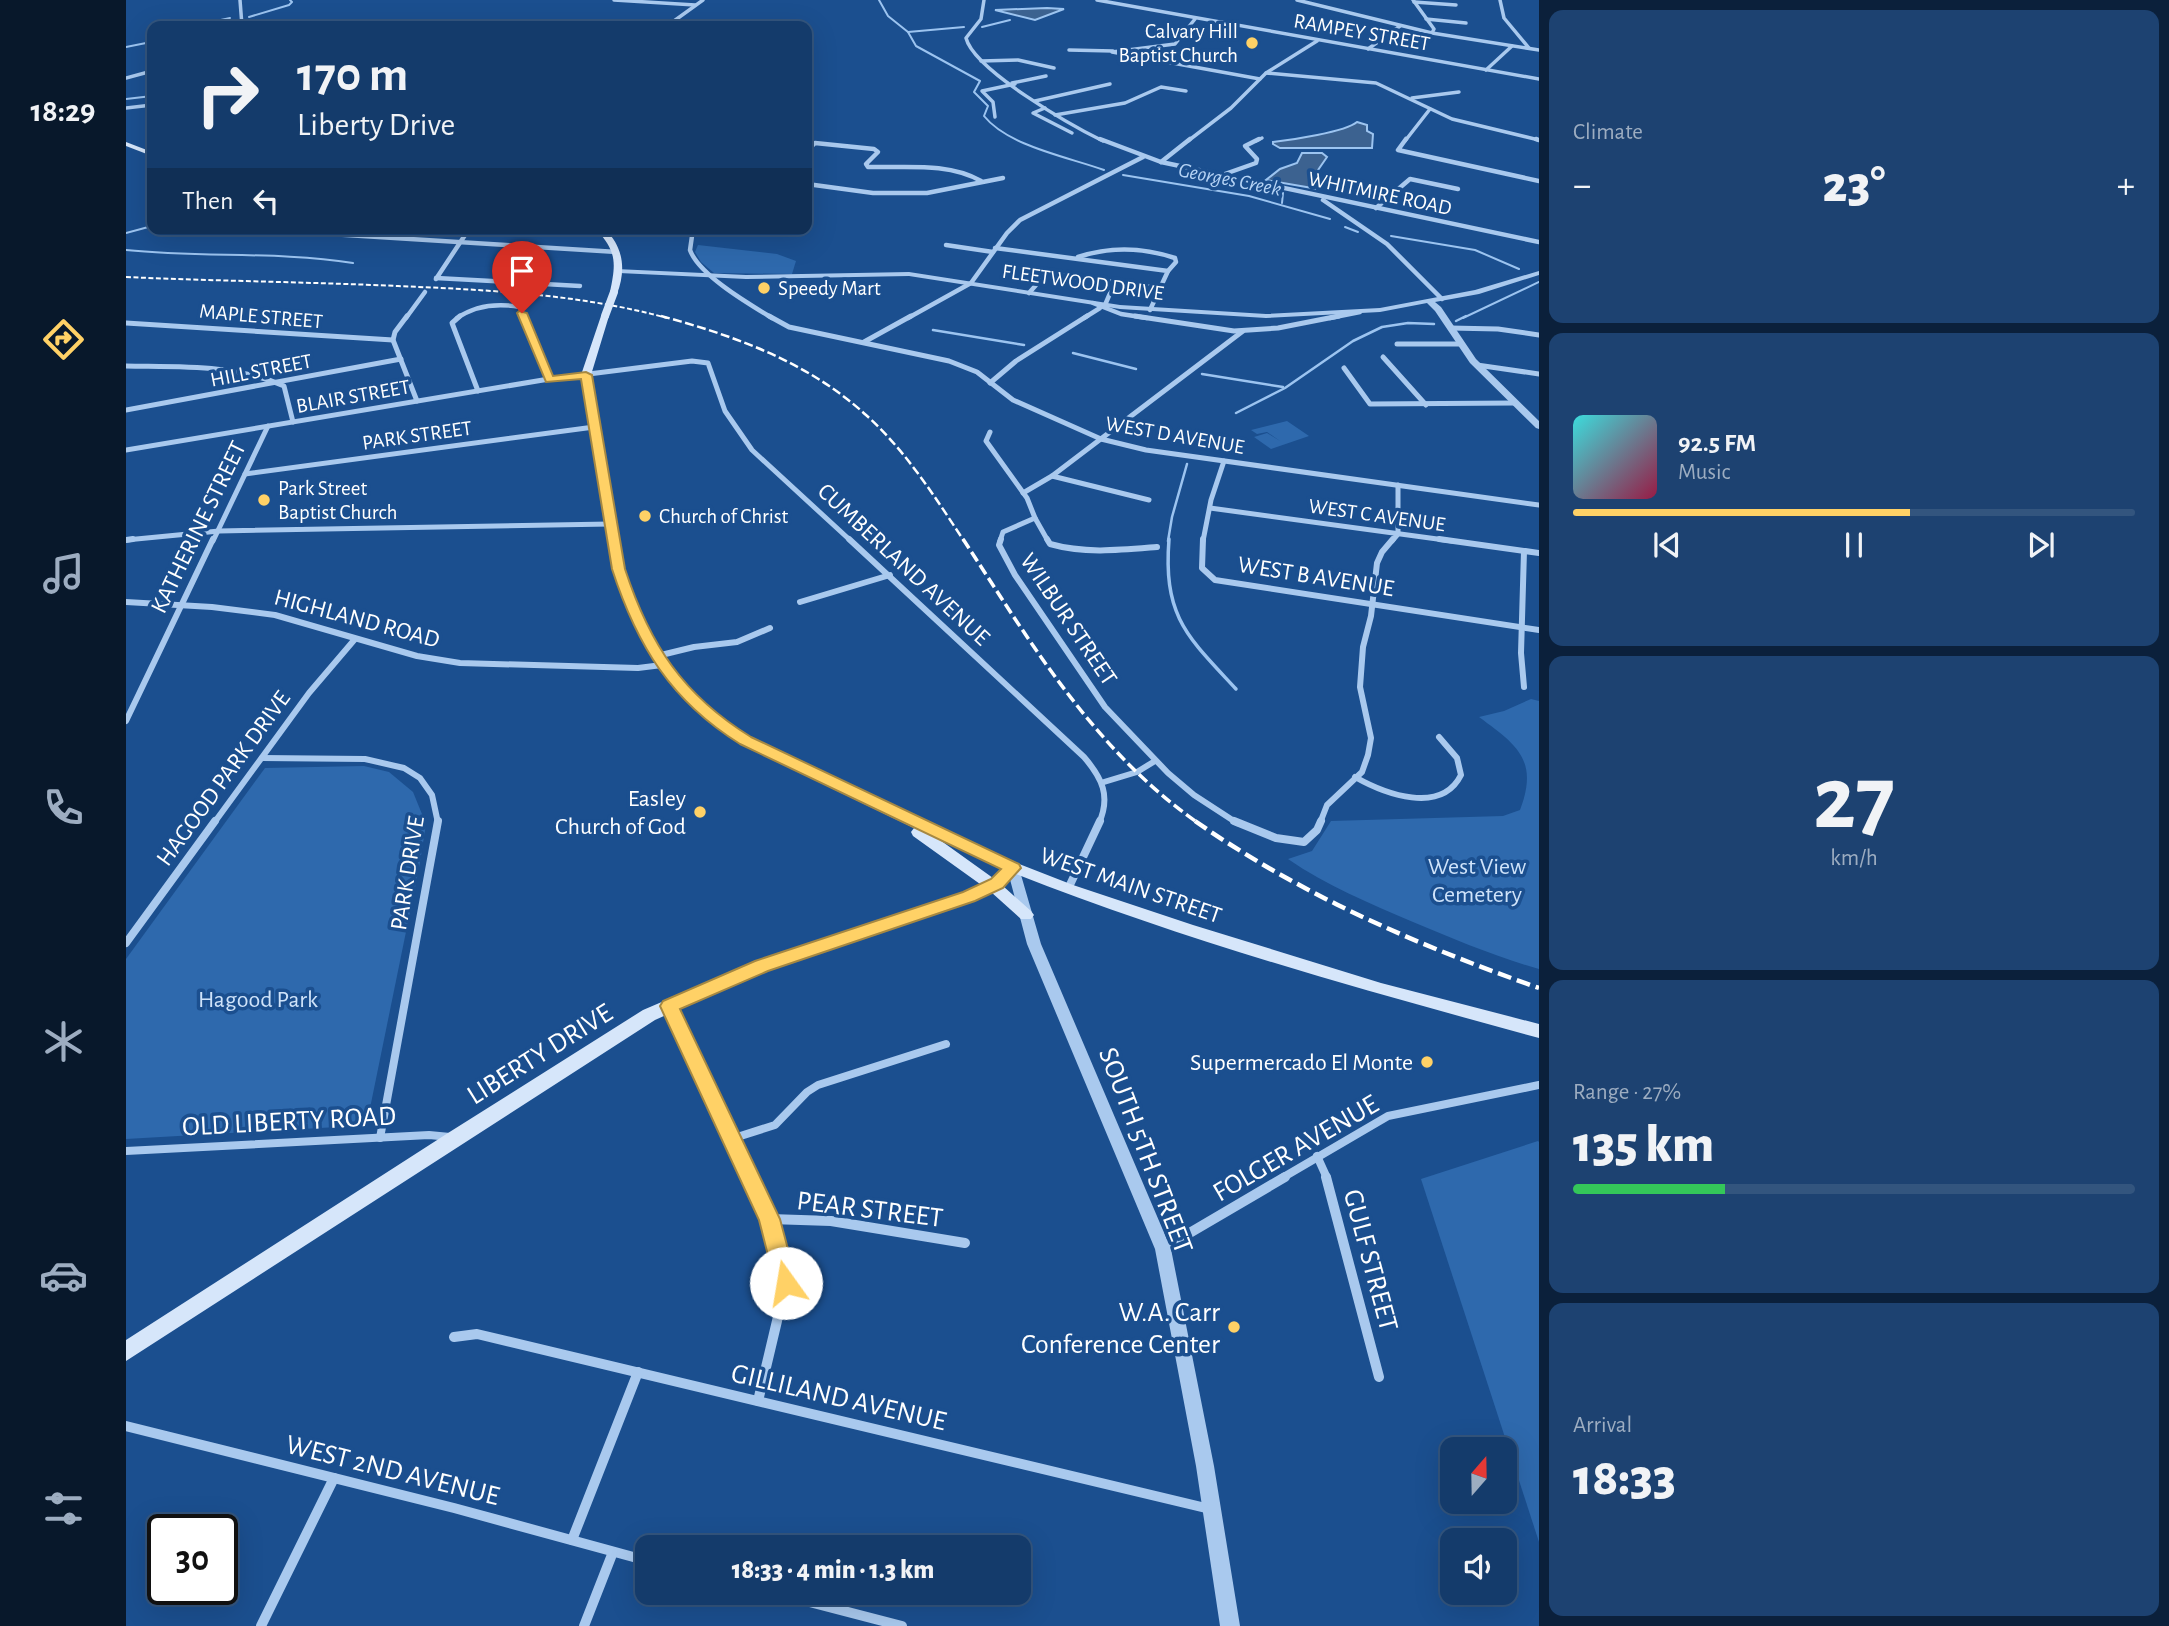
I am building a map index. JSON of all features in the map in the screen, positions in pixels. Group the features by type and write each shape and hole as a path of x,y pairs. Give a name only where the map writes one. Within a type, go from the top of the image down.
{"main road":[{"path":"126,144 147,152"},
{"path":"607,235 617,252"},
{"name":"WEST MAIN STREET","path":"617,252 619,271 614,292 586,375 618,569 627,597 660,660 689,698 716,723 745,741 883,807 1013,868 1068,889 1131,912 1381,989 1539,1031"},
{"path":"883,807 993,886 1026,915"},
{"name":"LIBERTY DRIVE","path":"126,1351 612,1037 670,1006 749,971 993,886 1013,868"}],"street":[{"path":"240,0 242,21"},
{"path":"614,0 695,5"},
{"path":"674,21 703,0"},
{"path":"984,0 981,19 966,38 981,61 1018,60 1054,68"},
{"name":"RAMPEY STREET","path":"1097,0 1539,79"},
{"path":"1297,0 1432,33 1539,50"},
{"path":"1500,0 1504,18 1529,49"},
{"path":"1413,1 1434,29 1432,33"},
{"path":"1413,1 1456,5"},
{"path":"1069,50 1112,51 1175,44 1195,19"},
{"path":"1425,19 1466,23"},
{"path":"1368,49 1400,26"},
{"path":"1161,162 1231,107 1266,73 1317,40"},
{"path":"1486,70 1512,47"},
{"path":"1112,51 1260,79"},
{"name":"WHITMIRE ROAD","path":"981,61 1055,115 1101,142 1143,157 1539,242"},
{"path":"126,78 147,72"},
{"path":"1266,73 1376,83 1469,124 1539,140"},
{"path":"995,117 993,102 982,91 1046,76"},
{"path":"1035,100 1110,84"},
{"path":"1055,115 1132,101 1161,87 1186,91"},
{"path":"1411,99 1459,92"},
{"path":"126,108 147,106"},
{"path":"1045,108 1033,113 1072,133"},
{"path":"1430,109 1398,150 1539,181"},
{"path":"1221,175 1256,163 1256,159 1245,146 1262,138"},
{"path":"812,144 814,142 874,149 878,152 866,164 868,167 951,172 981,181"},
{"path":"864,343 971,283 994,250 1020,220 1143,157"},
{"path":"812,185 873,193 913,193 946,191 1003,178"},
{"path":"1376,208 1410,179 1458,189"},
{"path":"1319,196 1348,212 1392,248 1432,285 1442,299"},
{"path":"339,235 617,252"},
{"path":"464,235 436,278 580,286"},
{"name":"WEST D AVENUE","path":"693,235 691,256 773,320 789,327 949,361 977,372 1013,400 1101,439 1146,450 1539,505"},
{"path":"946,245 1168,271"},
{"path":"1074,258 1109,249 1140,249 1175,258 1176,262 1168,271 1150,310"},
{"name":"FLEETWOOD DRIVE","path":"619,271 716,276 931,276 1099,306 1266,316 1360,312 1430,302 1539,273"},
{"path":"1029,293 1044,276 1053,274 1159,288"},
{"path":"990,383 1016,361 1099,306 1111,291"},
{"path":"417,401 393,340 395,332 425,292"},
{"path":"1430,302 1477,365 1539,426"},
{"path":"1099,306 1161,321 1243,331 1278,328 1360,312"},
{"path":"478,391 452,323 465,312 485,307 520,307 549,379"},
{"name":"MAPLE STREET","path":"126,323 213,327 278,335 393,340"},
{"path":"127,330 134,323"},
{"path":"1450,328 1498,329 1539,335"},
{"path":"1023,493 1052,476 1243,331"},
{"path":"1397,344 1461,344"},
{"path":"1383,357 1426,405"},
{"name":"HILL STREET","path":"126,410 401,359"},
{"name":"CUMBERLAND AVENUE","path":"586,375 692,361 708,363 725,411 741,438 769,468 890,575 1084,757 1104,782"},
{"path":"1477,365 1539,374"},
{"path":"126,366 213,370 265,376 284,386 293,422"},
{"path":"1343,368 1370,404 1515,402"},
{"name":"BLAIR STREET","path":"126,450 586,375"},
{"name":"KATHERINE STREET","path":"126,721 268,426"},
{"name":"PARK STREET","path":"245,474 594,427"},
{"name":"WILBUR STREET","path":"990,432 986,440 995,459 1033,506 1035,519 1003,532 999,545 1003,555 1090,687 1155,761 1225,815 1261,835 1287,842 1304,842 1317,830 1327,805 1355,777"},
{"name":"WEST B AVENUE","path":"1224,461 1210,508 1201,554 1202,568 1214,580 1539,630"},
{"path":"1052,476 1149,500"},
{"path":"1398,485 1398,534 1382,552 1377,563 1373,604 1363,647 1360,687 1371,738 1362,772 1355,777 1384,794 1402,798 1422,799 1453,790 1459,782 1461,772 1458,760 1439,737"},
{"name":"WEST C AVENUE","path":"1210,508 1539,553"},
{"path":"1035,519 1050,544 1060,547 1098,550 1157,547"},
{"path":"126,540 219,531 610,524"},
{"path":"1524,551 1526,575 1520,649 1524,687"},
{"path":"800,602 890,575"},
{"name":"HIGHLAND ROAD","path":"126,602 275,615 412,656 475,664 638,668 694,647 737,642 770,628"},
{"name":"HAGOOD PARK DRIVE","path":"126,943 327,669 355,639"},
{"name":"PARK DRIVE","path":"262,758 301,760 346,757 393,762 419,779 437,803 439,818 380,1138"},
{"path":"1068,889 1103,814 1107,791 1104,782 1137,772 1155,761"},
{"name":"SOUTH 5TH STREET","path":"1013,868 1034,944 1163,1249 1212,1510 1230,1626"},
{"path":"670,1006 770,1219 786,1283 758,1401"},
{"path":"731,1139 764,1131 775,1125 807,1092 818,1085 946,1044"},
{"name":"FOLGER AVENUE","path":"1163,1249 1388,1116 1539,1084"},
{"name":"OLD LIBERTY ROAD","path":"126,1151 429,1135 454,1138"},
{"name":"GULF STREET","path":"1317,1156 1324,1167 1379,1377"},
{"name":"PEAR STREET","path":"770,1219 831,1221 965,1243"},
{"name":"GILLILAND AVENUE","path":"454,1337 477,1334 1212,1510"},
{"path":"572,1540 638,1372"},
{"name":"WEST 2ND AVENUE","path":"126,1426 635,1558"},
{"path":"261,1626 334,1478"},
{"path":"584,1626 613,1552"},
{"path":"821,1605 902,1626"}],"green space":[{"path":"698,245 777,254 796,261 792,274 714,273 701,262 695,252"},
{"path":"1287,421 1309,436 1271,449 1254,437 1267,433 1280,441 1267,432 1257,434 1251,430"},
{"name":"West View Cemetery","path":"1531,699 1539,701 1539,969 1475,947 1380,908 1333,886 1288,859 1312,851 1331,821 1503,816 1520,810 1527,778 1521,755 1504,736 1479,717 1504,711"},
{"name":"Hagood Park","path":"364,766 389,772 413,792 426,824 368,1118 355,1126 126,1139 126,959 265,768"},
{"path":"1539,1142 1539,1542 1517,1474 1517,1437 1505,1437 1421,1179"}],"shaded area":[{"path":"1064,9 1035,20 995,10"},
{"path":"1357,122 1367,125 1367,131 1373,134 1372,148 1280,148 1273,144 1330,132"},
{"path":"1302,153 1322,153 1327,157 1316,173 1318,189 1266,180 1280,169 1297,163"}],"waterway":[{"path":"249,17 289,5 292,2 290,0"},
{"name":"Georges Creek","path":"879,0 888,16 908,32"},
{"path":"216,21 230,18"},
{"path":"982,27 1010,20"},
{"path":"908,32 964,27"},
{"name":"Georges Creek","path":"908,32 916,46 980,81 974,92 988,106 984,116 995,126 1023,143 1104,170"},
{"path":"126,47 146,43"},
{"path":"126,99 147,97"},
{"name":"Georges Creek","path":"1123,175 1249,196 1330,219"},
{"path":"1282,203 1283,193"},
{"path":"126,233 147,227"},
{"name":"Georges Creek","path":"1345,227 1358,232"},
{"name":"Georges Creek","path":"1391,236 1475,250 1519,269"},
{"path":"126,250 297,257 353,263"},
{"path":"1463,318 1539,282"},
{"path":"1456,321 1466,316"},
{"path":"1236,413 1285,388 1353,341 1382,327 1408,323 1434,324"},
{"path":"933,330 1024,345"},
{"path":"1073,353 1136,369"},
{"path":"1202,374 1283,387"},
{"path":"1168,541 1187,464"},
{"path":"1169,539 1170,588 1182,623 1204,654 1236,689"}],"railway":[{"path":"126,277 500,292 601,303 667,318"},
{"path":"661,316 716,332 770,353 844,396 881,429 907,459 964,541"},
{"path":"963,539 1067,693 1127,762 1161,794 1198,823"},
{"path":"1195,821 1276,872 1361,916 1404,936 1539,988"}],"place":[{"name":"Calvary Hill Baptist Church","path":"1252,43"},
{"name":"Speedy Mart","path":"764,288"},
{"name":"Park Street Baptist Church","path":"264,500"},
{"name":"Church of Christ","path":"645,516"},
{"name":"Easley Church of God","path":"700,812"},
{"name":"Supermercado El Monte","path":"1427,1062"},
{"name":"W.A. Carr Conference Center","path":"1234,1327"}],"route":[{"path":"522,313 549,379 586,375 618,569 627,597 662,665 689,698 716,723 745,741 1013,868 997,883 969,896 761,966 670,1006 770,1219 786,1283"}]}
